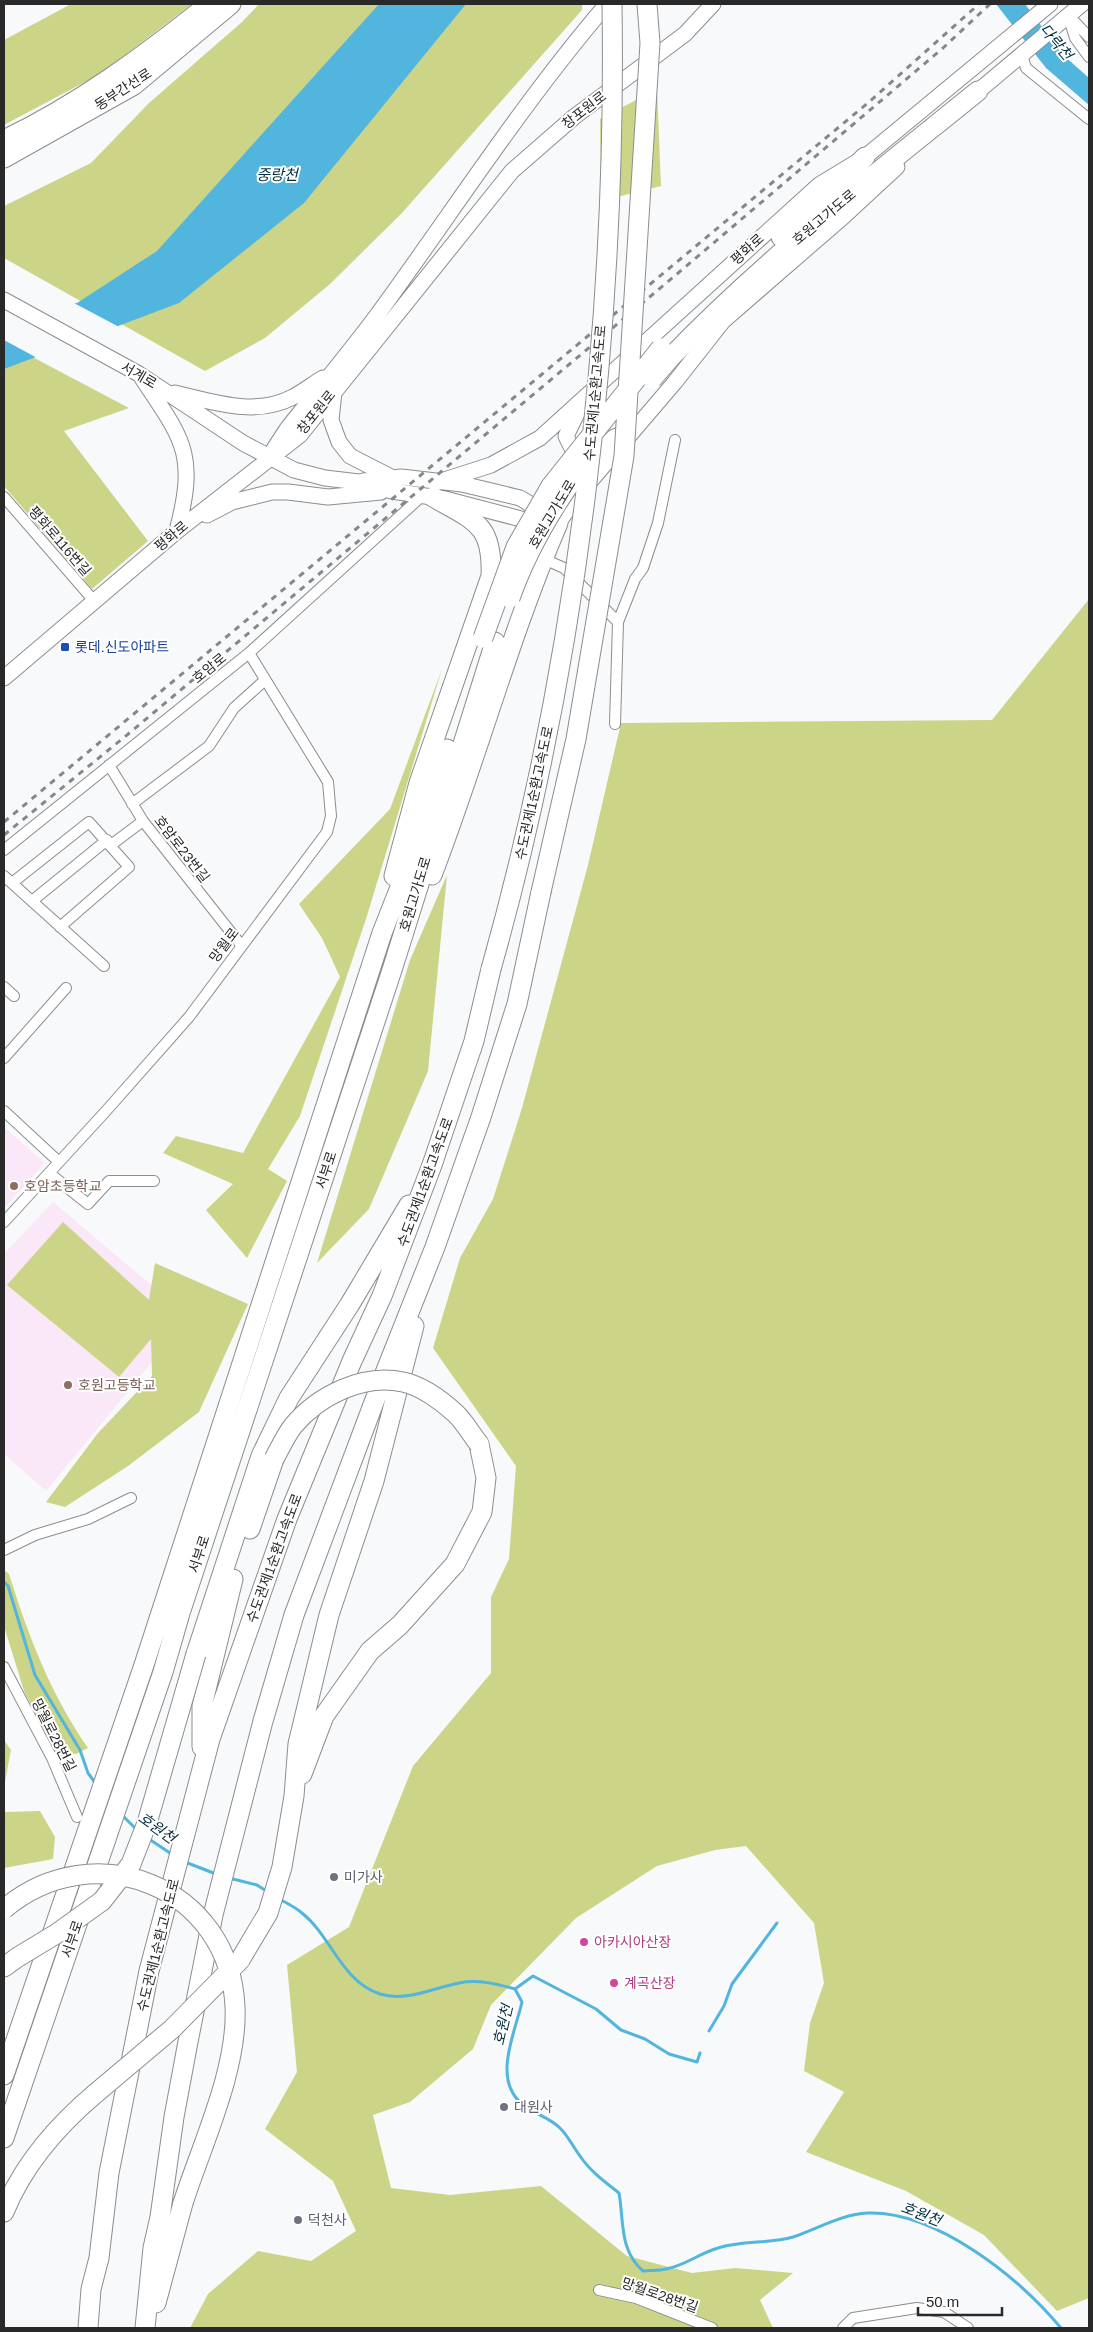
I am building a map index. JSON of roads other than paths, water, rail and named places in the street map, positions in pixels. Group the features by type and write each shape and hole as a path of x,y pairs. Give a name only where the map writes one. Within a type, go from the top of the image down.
{"highway":[{"name":"동부간선로","path":"4,140 68,107 140,59 209,4"},
{"name":"동부간선로","path":"4,158 134,84 231,4"},
{"name":"수도권제1순환고속도로","path":"88,2328 91,2289 98,2258 109,2173 148,1971 203,1773 210,1739 287,1519 352,1361 382,1296 432,1165 474,1041 520,860 549,723 581,530 598,362 608,227 612,92 612,4"},
{"name":"수도권제1순환고속도로","path":"147,2328 153,2248 160,2217 174,2117 213,1916 263,1721 294,1615 435,1248 481,1117 517,1004 578,729 624,456 650,43 647,4"},
{"name":"호원고가도로","path":"666,352 836,206 978,91"},
{"name":"호원고가도로","path":"382,933 410,862 489,640 528,555 547,519 614,422 666,352 705,304 826,196 865,157"},
{"path":"382,933 397,862 419,783 491,576 492,556 482,529 474,520 431,492"},
{"path":"392,970 419,909 458,809 516,629 558,523"},
{"path":"491,576 500,573 522,579 527,586 529,596"},
{"name":"호원고가도로","path":"392,970 489,640"},
{"name":"서부로","path":"4,2075 144,1665 382,933"},
{"name":"서부로","path":"4,2138 163,1672 180,1613 392,970"},
{"path":"11,1962 56,1934 102,1901 131,1864 147,1823 196,1654 260,1456 289,1398 350,1304 432,1165"},
{"path":"302,1762 298,1744 329,1615 374,1481 435,1248"},
{"path":"4,2212 18,2183 66,2120 96,2092 172,2029 240,1960 268,1913 282,1867 302,1762 324,1716 370,1651 400,1625 455,1564 482,1512 486,1478 479,1444 456,1414 427,1392 402,1382 376,1381 348,1387 324,1398 293,1426 274,1459 230,1587 202,1706 203,1773"},
{"path":"4,1909 31,1890 52,1881 75,1875 115,1874 149,1883 172,1896 198,1918 215,1940 226,1962 236,2006 235,2033 226,2075 183,2204 147,2328"}],"main road":[{"name":"창포원로","path":"269,458 287,429 335,371 496,145 576,40 607,4"},
{"name":"창포원로","path":"269,458 300,435 335,389 512,171 574,116 685,34 713,4"},
{"path":"558,523 576,498 723,321 844,216 978,91 1082,4"},
{"name":"평화로","path":"431,492 491,464 540,438 586,394 819,185 865,157 1046,7"},
{"name":"서계로","path":"4,300 139,374 269,458"},
{"path":"164,389 239,408 262,407 292,397 335,371"},
{"path":"139,374 172,423 182,442 187,465 187,489 177,531"},
{"path":"335,389 331,420 340,442 350,456 390,484"},
{"path":"586,394 566,436 572,451 576,454 590,459 614,437 634,430"},
{"name":"평화로","path":"4,678 177,531 269,458 294,470 325,478 390,484 431,492 454,502 533,525 558,523"},
{"path":"177,531 232,502 272,492 328,497 390,484"},
{"name":"평화로","path":"390,484 431,492 462,484 528,501 558,523"},
{"path":"454,502 474,500 475,495 471,488 462,484"}],"street":[{"path":"1068,15 1089,37"},
{"path":"1068,15 1075,38 1089,57"},
{"path":"1022,55 1026,68 1089,119"},
{"path":"615,724 618,622 635,580 643,568 658,523 675,440"},
{"name":"호암로","path":"4,850 249,653 431,492"},
{"name":"평화로116번길","path":"4,497 95,602"},
{"path":"544,559 564,568 618,622"},
{"name":"망월로","path":"4,1222 189,1017 240,945 320,844 327,832 331,816 328,782 249,653"},
{"path":"132,804 209,746 234,708 265,680"},
{"name":"호암로23번길","path":"109,765 143,821 240,945"},
{"path":"32,901 109,842 143,821"},
{"path":"60,927 129,867 109,842 89,822 8,880 32,901 60,927 104,966"},
{"path":"4,987 14,996"},
{"path":"4,1058 66,988"},
{"path":"4,1111 59,1162"},
{"path":"48,1173 88,1204 109,1181 154,1180"},
{"path":"4,1550 35,1535 88,1519 131,1498"},
{"path":"4,1661 4,1667"},
{"name":"망월로28번길","path":"4,1667 52,1758 77,1817"},
{"name":"망월로28번길","path":"599,2290 636,2298 712,2328"},
{"path":"843,2328 853,2318 917,2308 944,2312 968,2328"}],"water":[{"name":"중랑천","path":"379,4 466,4 304,203 179,303 4,369 4,316 77,303 157,251"},
{"name":"다락천","path":"996,4 1025,4 1062,54 1089,78 1089,105 1046,68"}],"waterway":[{"name":"호원천","path":"4,1582 8,1586 35,1675 80,1750 88,1773 96,1784"},
{"name":"호원천","path":"121,1814 138,1831"},
{"name":"호원천","path":"149,1839 173,1855"},
{"name":"호원천","path":"185,1862 216,1874"},
{"name":"호원천","path":"229,1878 257,1885 268,1892"},
{"name":"호원천","path":"279,1899 302,1913 321,1934 346,1969 367,1988 380,1994 390,1996 410,1995 459,1983 473,1982 515,1989 522,2002 508,2055 508,2082 513,2094 522,2104 560,2128 588,2167 619,2193 626,2244 635,2263 643,2271 673,2267 711,2250 727,2246 775,2241 793,2237 849,2216 868,2213 894,2215 921,2223 948,2235 975,2251 1023,2289 1061,2328"},
{"path":"709,2031 724,2006 732,1984 777,1923"},
{"path":"515,1989 533,1976 596,2009 621,2030 645,2039 669,2054 697,2062 700,2053"}],"railway":[{"path":"4,822 869,102 979,4"},
{"path":"4,835 127,735 677,274 943,48 990,4"}],"place":[{"name":"롯데.신도아파트","path":"65,647"},
{"name":"호암초등학교","path":"14,1186"},
{"name":"호원고등학교","path":"68,1385"},
{"name":"미가사","path":"334,1877"},
{"name":"아카시아산장","path":"584,1942"},
{"name":"계곡산장","path":"614,1983"},
{"name":"대원사","path":"504,2107"},
{"name":"덕천사","path":"298,2220"}]}
